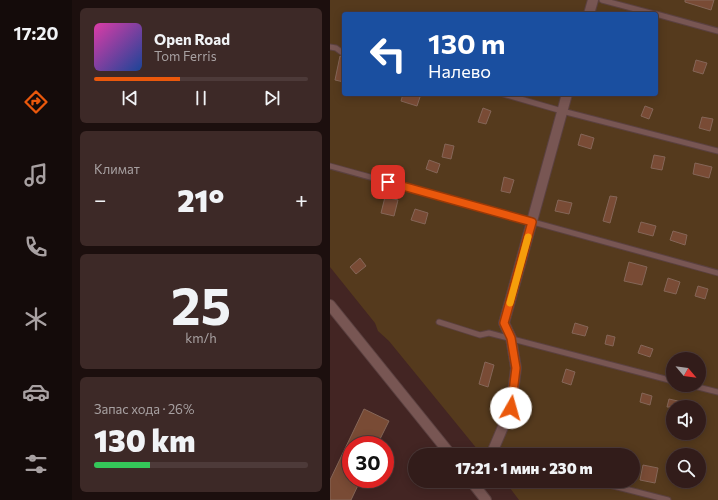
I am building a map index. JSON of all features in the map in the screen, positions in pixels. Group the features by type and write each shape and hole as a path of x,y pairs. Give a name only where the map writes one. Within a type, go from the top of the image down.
{"street":[{"path":"590,12 593,0"},
{"path":"494,448 511,408 516,368 511,338 504,323 566,96"},
{"path":"330,305 444,448"},
{"path":"478,488 486,500"}],"lane":[{"path":"602,0 647,12"},
{"path":"658,15 718,31"},
{"path":"330,47 336,48 342,52"},
{"path":"510,96 718,151"},
{"path":"330,166 718,273"},
{"path":"439,322 480,335 489,333 511,338 666,379"},
{"path":"706,389 718,392"},
{"path":"621,488 668,500"}],"shaded area":[{"path":"330,0 718,0 718,500 519,500 510,488 640,488 640,448 476,448 389,341 378,331 375,323 330,267"}],"building":[{"path":"685,0 714,0 711,10 685,2"},
{"path":"340,56 342,57 342,82 335,80"},
{"path":"696,60 707,63 703,74 693,71"},
{"path":"402,96 420,96 417,106 401,101"},
{"path":"645,106 653,109 649,119 641,116"},
{"path":"483,108 491,111 486,124 478,122"},
{"path":"702,117 713,119 710,131 699,128"},
{"path":"581,134 594,138 591,149 578,145"},
{"path":"445,144 454,146 451,159 442,157"},
{"path":"654,155 665,157 662,170 651,168"},
{"path":"429,160 440,164 437,173 426,169"},
{"path":"695,163 712,167 709,178 693,174"},
{"path":"504,177 514,180 510,193 501,191"},
{"path":"610,196 617,197 610,223 603,221"},
{"path":"385,197 398,200 394,216 381,213"},
{"path":"558,200 572,203 569,214 555,211"},
{"path":"415,209 428,213 425,224 411,220"},
{"path":"641,222 656,226 653,236 638,232"},
{"path":"673,231 687,235 685,245 670,240"},
{"path":"360,258 366,266 356,274 350,267"},
{"path":"629,262 647,267 642,285 624,281"},
{"path":"668,278 680,282 676,294 664,291"},
{"path":"698,286 708,289 705,299 695,296"},
{"path":"575,323 588,327 585,336 572,333"},
{"path":"607,335 615,337 613,346 605,344"},
{"path":"641,345 653,349 650,357 638,353"},
{"path":"485,362 494,365 488,387 479,384"},
{"path":"566,369 575,372 571,385 562,382"},
{"path":"642,393 652,396 650,405 640,402"},
{"path":"364,409 389,421 382,436 351,436"},
{"path":"342,455 342,488 357,488 351,500 330,500 330,480"},
{"path":"643,465 658,468 655,483 640,480"}],"slow traffic":[{"path":"510,303 528,237"}],"route":[{"path":"388,182 532,222 504,323 511,338 516,368 511,408"}]}
